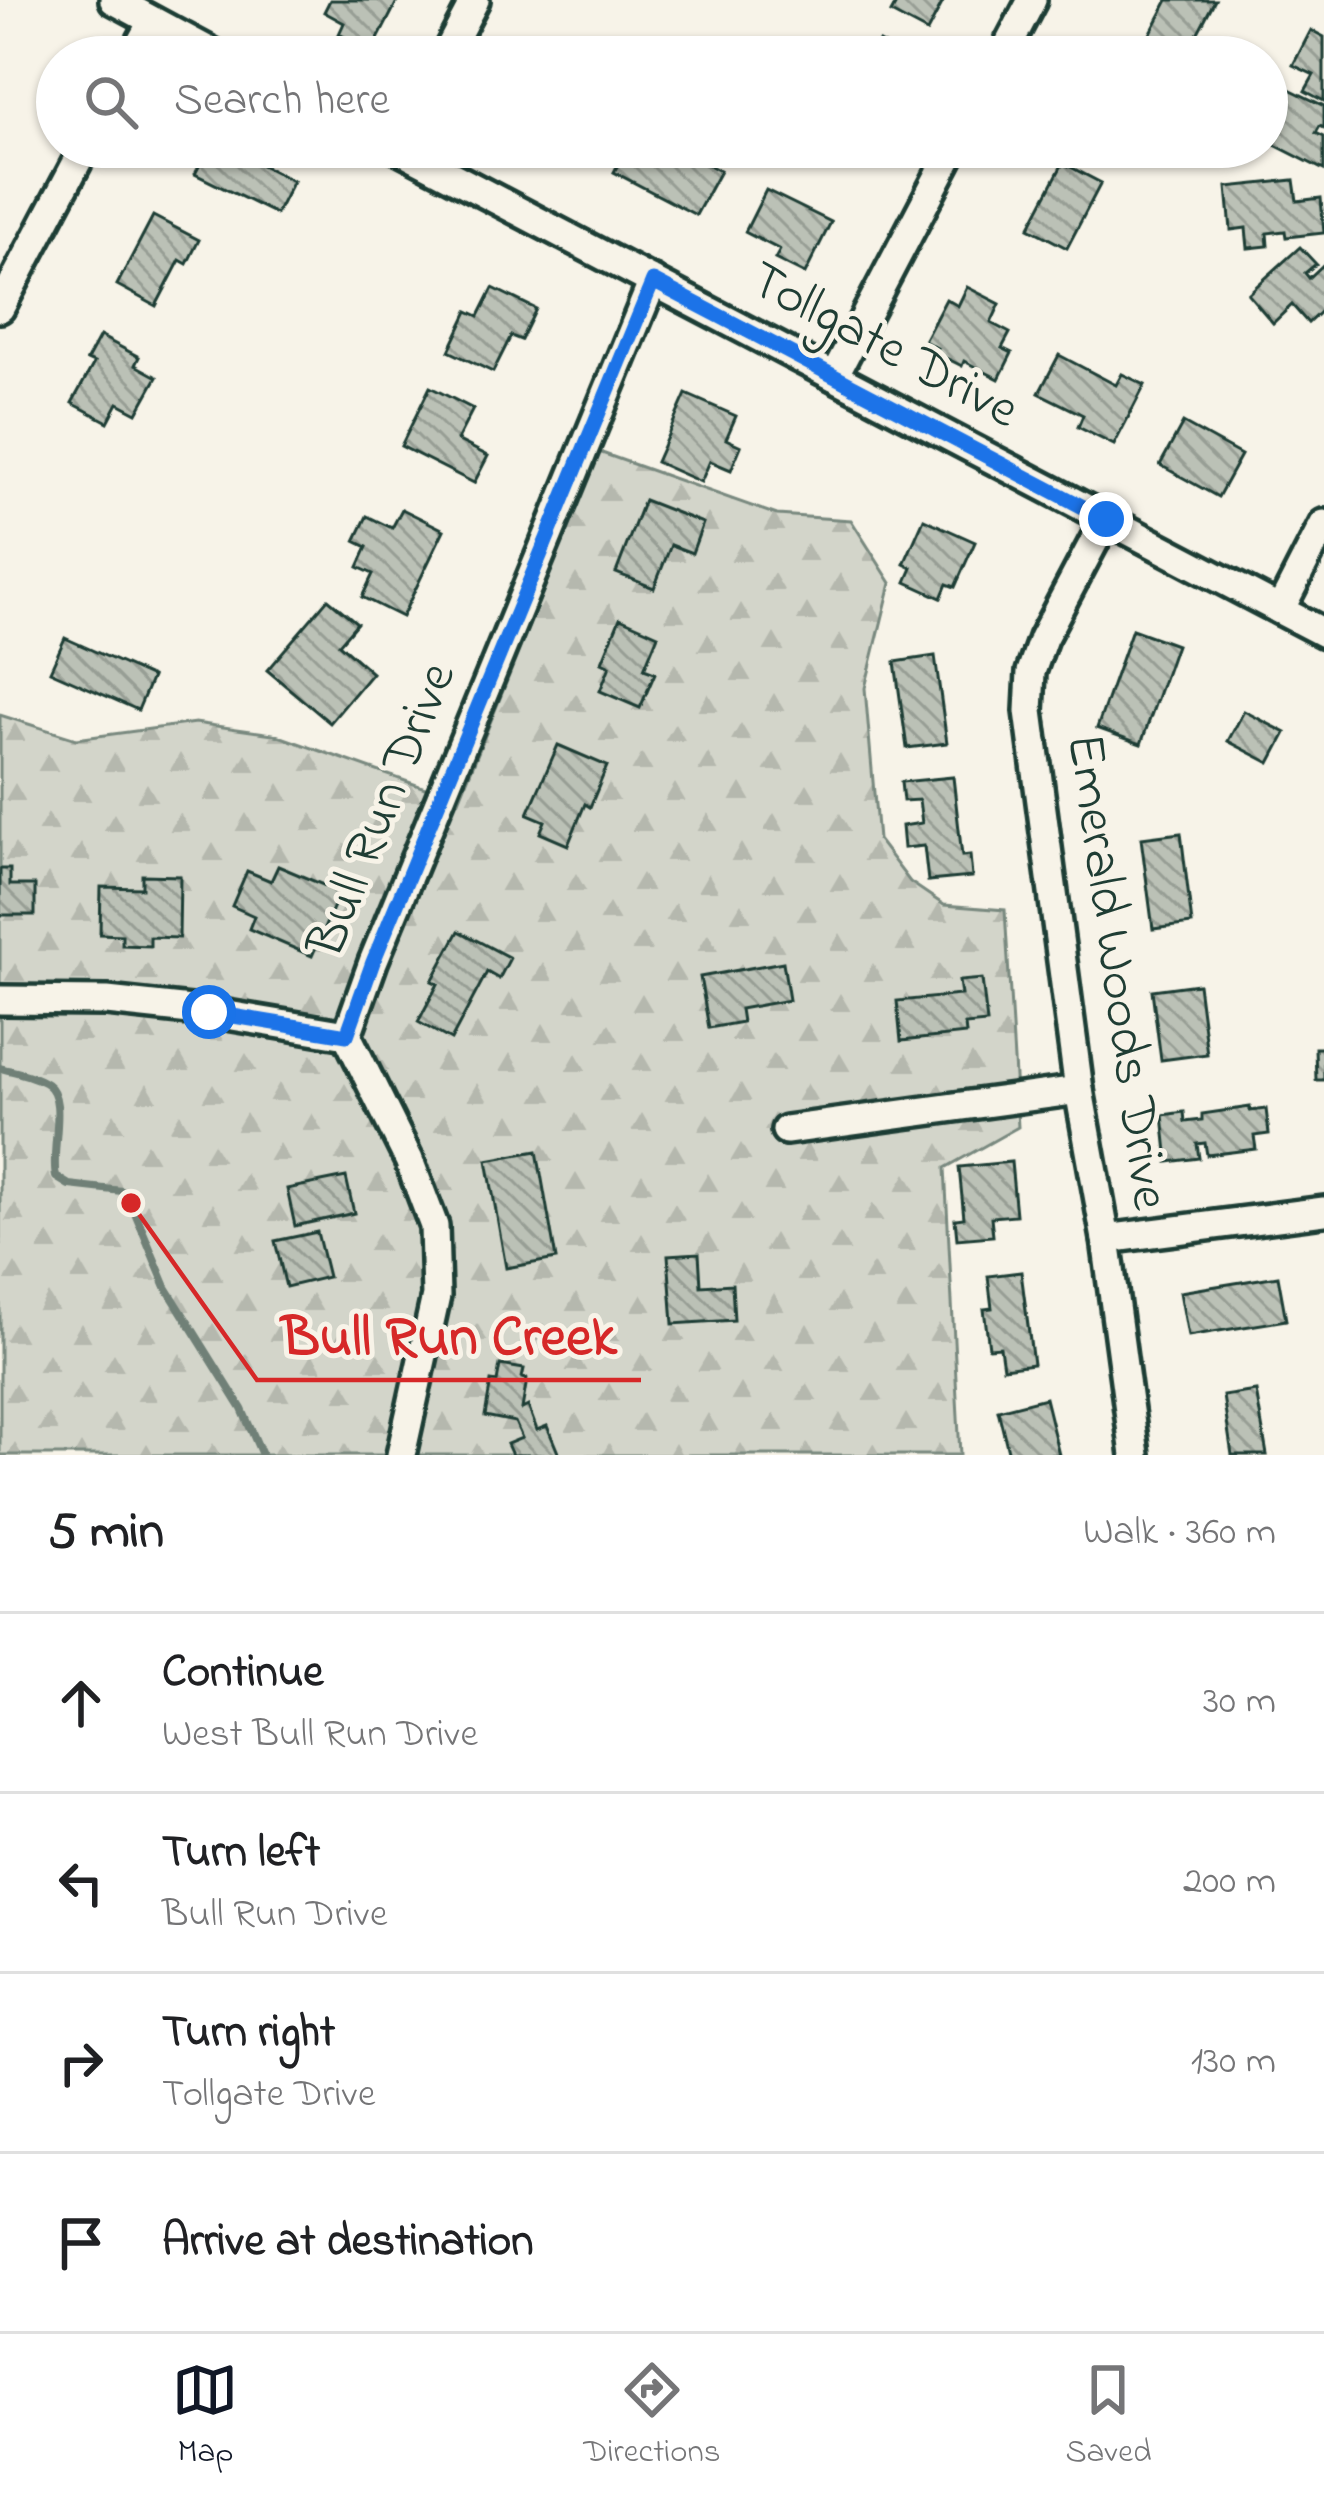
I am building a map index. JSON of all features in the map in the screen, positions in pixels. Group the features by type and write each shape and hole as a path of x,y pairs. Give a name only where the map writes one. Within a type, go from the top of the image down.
{"street":[{"path":"115,0 179,36"},
{"path":"456,36 475,0"},
{"path":"1013,36 1032,0"},
{"path":"144,36 152,22"},
{"path":"0,308 75,168"},
{"name":"Tollgate Drive","path":"437,168 1324,633"},
{"path":"834,376 943,168"},
{"name":"Bull Run Drive","path":"401,1455 436,1296 434,1226 409,1160 347,1035 653,281"},
{"name":"Emerald Woods Drive","path":"1106,519 1043,638 1031,672 1029,711 1079,1090 1136,1455"},
{"path":"1280,610 1324,524"},
{"path":"0,1000 107,1001 347,1035"},
{"path":"786,1130 1079,1090"},
{"path":"1106,1240 1324,1211"}],"green space":[{"path":"599,452 777,515 851,520 891,583 865,688 878,840 910,882 944,905 1005,910 1018,1127 945,1168 960,1455 0,1455 0,715 76,739 195,723 273,734 459,800"}],"building":[{"path":"330,0 398,0 380,36 343,36 339,34 344,23 324,12"},
{"path":"898,0 944,0 927,32 891,13"},
{"path":"1168,0 1215,0 1196,36 1149,36"},
{"path":"1311,30 1324,37 1324,101 1305,91 1314,75 1293,65"},
{"path":"1288,88 1324,106 1324,128 1320,126 1316,133 1324,137 1324,170 1288,152"},
{"path":"198,168 267,168 293,181 276,214 195,174"},
{"path":"616,168 720,171 696,215 614,172"},
{"path":"1060,168 1072,168 1101,183 1067,248 1029,228"},
{"path":"1294,180 1297,201 1321,198 1324,233 1286,237 1285,231 1267,233 1268,246 1248,248 1246,228 1231,230 1227,187"},
{"path":"766,190 831,222 805,274 775,259 780,250 745,232"},
{"path":"153,216 199,240 187,264 180,260 156,306 117,285"},
{"path":"1300,247 1316,264 1305,273 1309,278 1324,264 1324,308 1308,323 1292,305 1273,323 1248,294"},
{"path":"967,287 1000,304 991,323 1010,333 1002,348 1012,353 999,379 934,352 937,348 924,341 946,299 958,306"},
{"path":"493,288 536,309 521,340 511,336 493,372 449,351 468,311 479,316"},
{"path":"100,336 139,357 135,365 157,377 137,413 118,403 108,422 72,403 94,363 87,360"},
{"path":"1059,355 1116,385 1122,374 1145,385 1114,445 1078,427 1083,415 1039,393"},
{"path":"430,387 473,409 457,440 488,456 474,483 401,446"},
{"path":"686,394 736,416 726,439 741,446 731,470 710,461 701,482 656,462"},
{"path":"1183,423 1241,455 1218,497 1160,465"},
{"path":"644,500 703,523 692,553 671,545 654,588 616,573"},
{"path":"402,509 444,530 402,617 362,597 373,574 358,567 367,547 355,541 367,516 392,528"},
{"path":"924,519 975,542 955,587 947,584 941,598 906,582 912,568 904,564"},
{"path":"328,599 357,623 339,644 372,673 330,723 267,670"},
{"path":"620,618 658,635 644,669 655,673 640,708 600,691 610,666 602,662"},
{"path":"1132,629 1176,645 1141,744 1097,728"},
{"path":"65,638 152,677 138,710 50,671"},
{"path":"935,656 947,743 907,748 895,662"},
{"path":"1244,711 1286,733 1270,763 1228,741"},
{"path":"558,745 607,766 568,845 540,833 545,821 528,814"},
{"path":"953,777 962,856 970,855 972,877 928,881 924,846 904,848 902,826 922,823 919,800 903,801 901,782"},
{"path":"1181,833 1192,924 1153,929 1141,838"},
{"path":"278,866 340,892 312,956 249,929 254,916 232,906 247,871 271,881"},
{"path":"0,869 10,869 10,885 35,885 35,915 0,915"},
{"path":"142,875 180,876 179,938 150,937 150,946 122,945 122,935 100,934 101,887 142,888"},
{"path":"459,931 510,958 499,979 487,972 451,1040 418,1022 438,984 432,981"},
{"path":"783,962 789,1000 740,1009 742,1022 709,1028 700,977"},
{"path":"982,979 987,1023 965,1025 966,1034 901,1041 897,1001 961,995 959,981"},
{"path":"1198,984 1207,1054 1161,1060 1152,990"},
{"path":"1315,1048 1324,1048 1324,1080 1316,1080"},
{"path":"1250,1107 1250,1111 1266,1109 1269,1134 1254,1136 1256,1149 1207,1155 1205,1143 1197,1144 1199,1158 1168,1162 1163,1115 1184,1112 1185,1122 1202,1120 1202,1114"},
{"path":"537,1151 556,1259 506,1268 487,1160"},
{"path":"1011,1162 1016,1215 991,1217 993,1236 957,1239 955,1219 964,1218 959,1167"},
{"path":"346,1177 354,1213 295,1226 287,1189"},
{"path":"317,1232 328,1277 286,1287 275,1241"},
{"path":"699,1253 701,1286 732,1284 734,1320 673,1324 668,1255"},
{"path":"1021,1272 1033,1364 1003,1368 1000,1347 989,1348 984,1309 992,1308 988,1276"},
{"path":"1278,1276 1286,1320 1188,1336 1180,1292"},
{"path":"500,1365 524,1369 522,1409 528,1406 537,1430 547,1426 559,1455 512,1455 507,1444 522,1438 515,1422 485,1416 491,1381 497,1382"},
{"path":"1256,1391 1267,1455 1232,1455 1223,1396"},
{"path":"1045,1398 1059,1455 1009,1455 998,1410"}],"waterway":[{"path":"0,1068 36,1078 53,1091 56,1177 69,1185 122,1191 131,1203 166,1287 242,1409 262,1455"}],"place":[{"name":"Bull Run Creek","path":"131,1203"}],"route":[{"path":"209,1012 347,1035 653,281 1106,519"}]}
